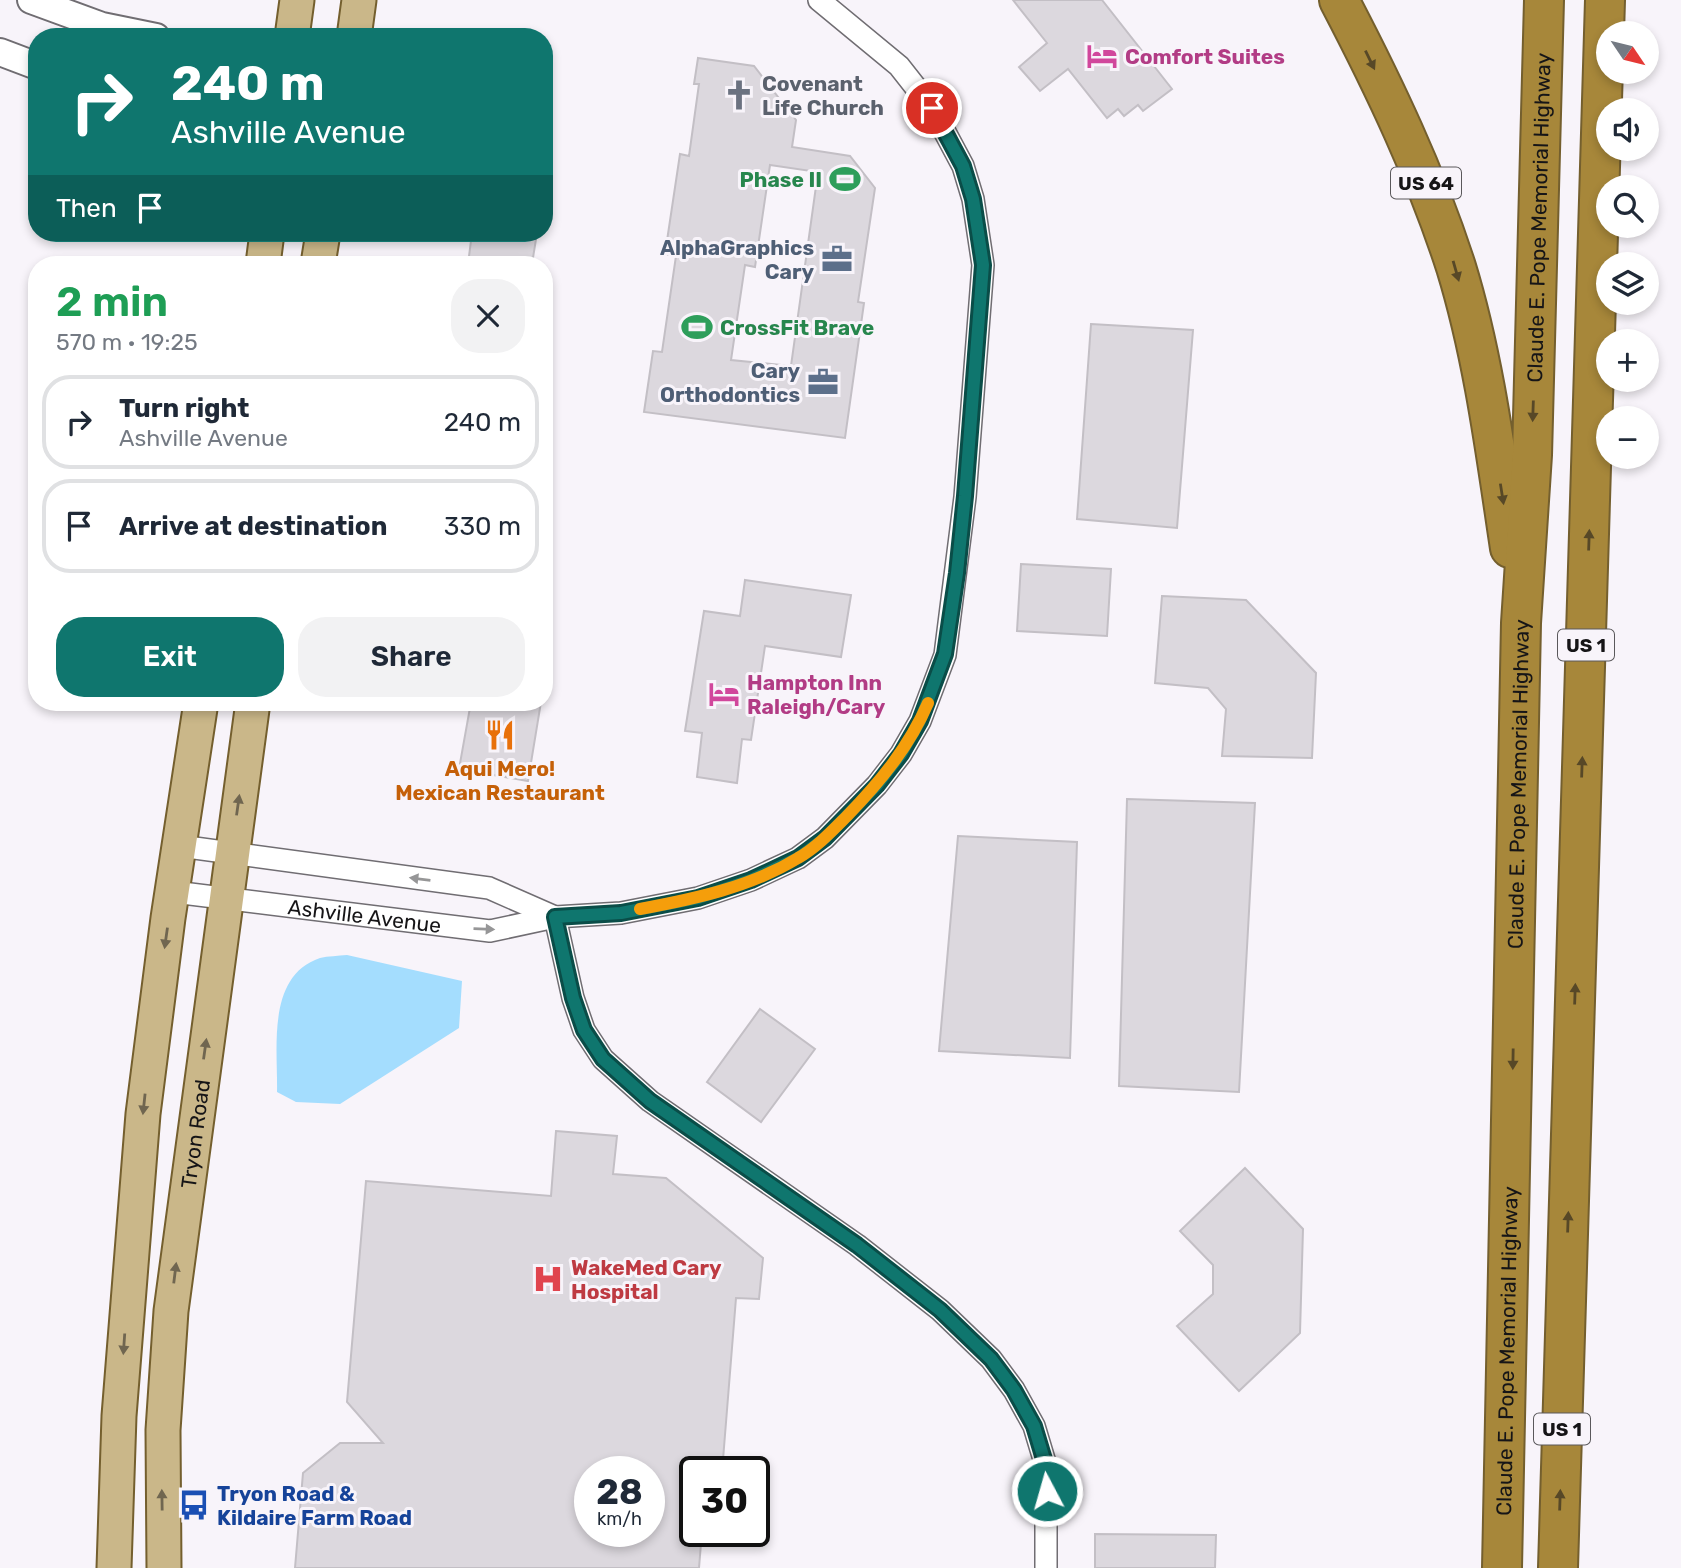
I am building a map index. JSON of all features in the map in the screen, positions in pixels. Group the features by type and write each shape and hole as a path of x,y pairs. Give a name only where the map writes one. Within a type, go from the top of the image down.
{"highway":[{"name":"US 64","path":"1339,0 1371,62 1426,182 1456,269 1483,378 1521,623"},
{"name":"Claude E. Pope Memorial Highway","path":"1502,1568 1521,623 1532,455 1544,0"},
{"name":"US 1","path":"1558,1568 1605,0"}],"main road":[{"path":"293,28 297,0"},
{"path":"355,28 359,0"},
{"path":"111,1561 119,1416 143,1114 200,711"},
{"name":"Tryon Road","path":"164,1568 163,1430 171,1311 252,711"}],"street":[{"path":"31,0 112,28"},
{"name":"Ashville Avenue","path":"174,892 490,931 555,917 621,913 698,898 751,880 798,858 825,838 877,785 901,754 920,721 945,654 965,496 983,265 973,199 963,166 932,108 899,66 819,0"},
{"path":"0,52 28,63"},
{"name":"Ashville Avenue","path":"180,846 489,888 555,917"},
{"path":"555,917 573,998 584,1030 603,1059 650,1101 857,1245 940,1310 991,1359 1014,1390 1034,1426 1046,1466 1045,1568"}],"water":[{"path":"347,955 462,981 459,1028 340,1104 296,1102 277,1092 277,1035 283,997 291,980 303,967 320,958"}],"building":[{"name":"Comfort Suites","path":"1013,0 1102,0 1172,89 1143,111 1138,105 1124,116 1118,109 1107,118 1068,69 1040,91 1019,67 1047,43"},
{"path":"698,58 754,66 796,120 792,147 850,156 875,188 858,302 864,303 845,438 644,412 653,351 662,352 676,256 665,254 680,154 689,156 699,84 694,84","holes":["770,165 818,172 791,366 731,360 745,265 755,267"]},
{"path":"471,242 536,242 533,256 469,256"},
{"path":"1091,324 1193,330 1177,528 1077,519"},
{"path":"1021,564 1111,569 1107,636 1017,631"},
{"name":"Hampton Inn Raleigh/Cary","path":"745,580 851,595 841,657 765,646 751,740 742,739 737,783 697,777 702,733 685,731 704,611 740,616"},
{"path":"1162,596 1246,600 1316,673 1312,758 1222,756 1226,709 1208,688 1155,683"},
{"name":"Aqui Mero! Mexican Restaurant","path":"469,711 540,711 528,781 459,769"},
{"path":"1127,799 1255,803 1239,1092 1119,1086"},
{"path":"958,836 1077,842 1070,1058 939,1051"},
{"path":"760,1009 815,1049 761,1122 707,1082"},
{"path":"556,1131 617,1136 613,1174 666,1178 763,1258 759,1299 736,1298 723,1456 679,1456 679,1547 701,1547 699,1568 295,1568 303,1473 340,1443 383,1443 347,1402 366,1181 551,1196"},
{"path":"1245,1168 1303,1229 1300,1333 1239,1391 1177,1326 1213,1294 1213,1265 1180,1231"},
{"path":"1095,1534 1216,1535 1215,1568 1095,1568"}],"slow traffic":[{"path":"640,909 698,898 751,880 798,858 825,838 877,785 901,754 928,703"}],"place":[{"name":"Comfort Suites","path":"1102,56"},
{"name":"Covenant Life Church","path":"739,95"},
{"name":"Phase II","path":"845,179"},
{"name":"AlphaGraphics Cary","path":"837,259"},
{"name":"CrossFit Brave","path":"697,327"},
{"name":"Cary Orthodontics","path":"823,382"},
{"name":"Hampton Inn Raleigh/Cary","path":"724,694"},
{"name":"Aqui Mero! Mexican Restaurant","path":"500,735"},
{"name":"WakeMed Cary Hospital","path":"548,1279"},
{"name":"Tryon Road & Kildaire Farm Road","path":"194,1505"}],"route":[{"path":"932,108 963,166 973,199 983,265 957,573 945,654 920,721 901,754 877,785 825,838 798,858 751,880 698,898 621,913 555,917 573,998 584,1030 603,1059 650,1101 857,1245 940,1310 991,1359 1014,1390 1034,1426 1046,1466 1047,1491"}]}
